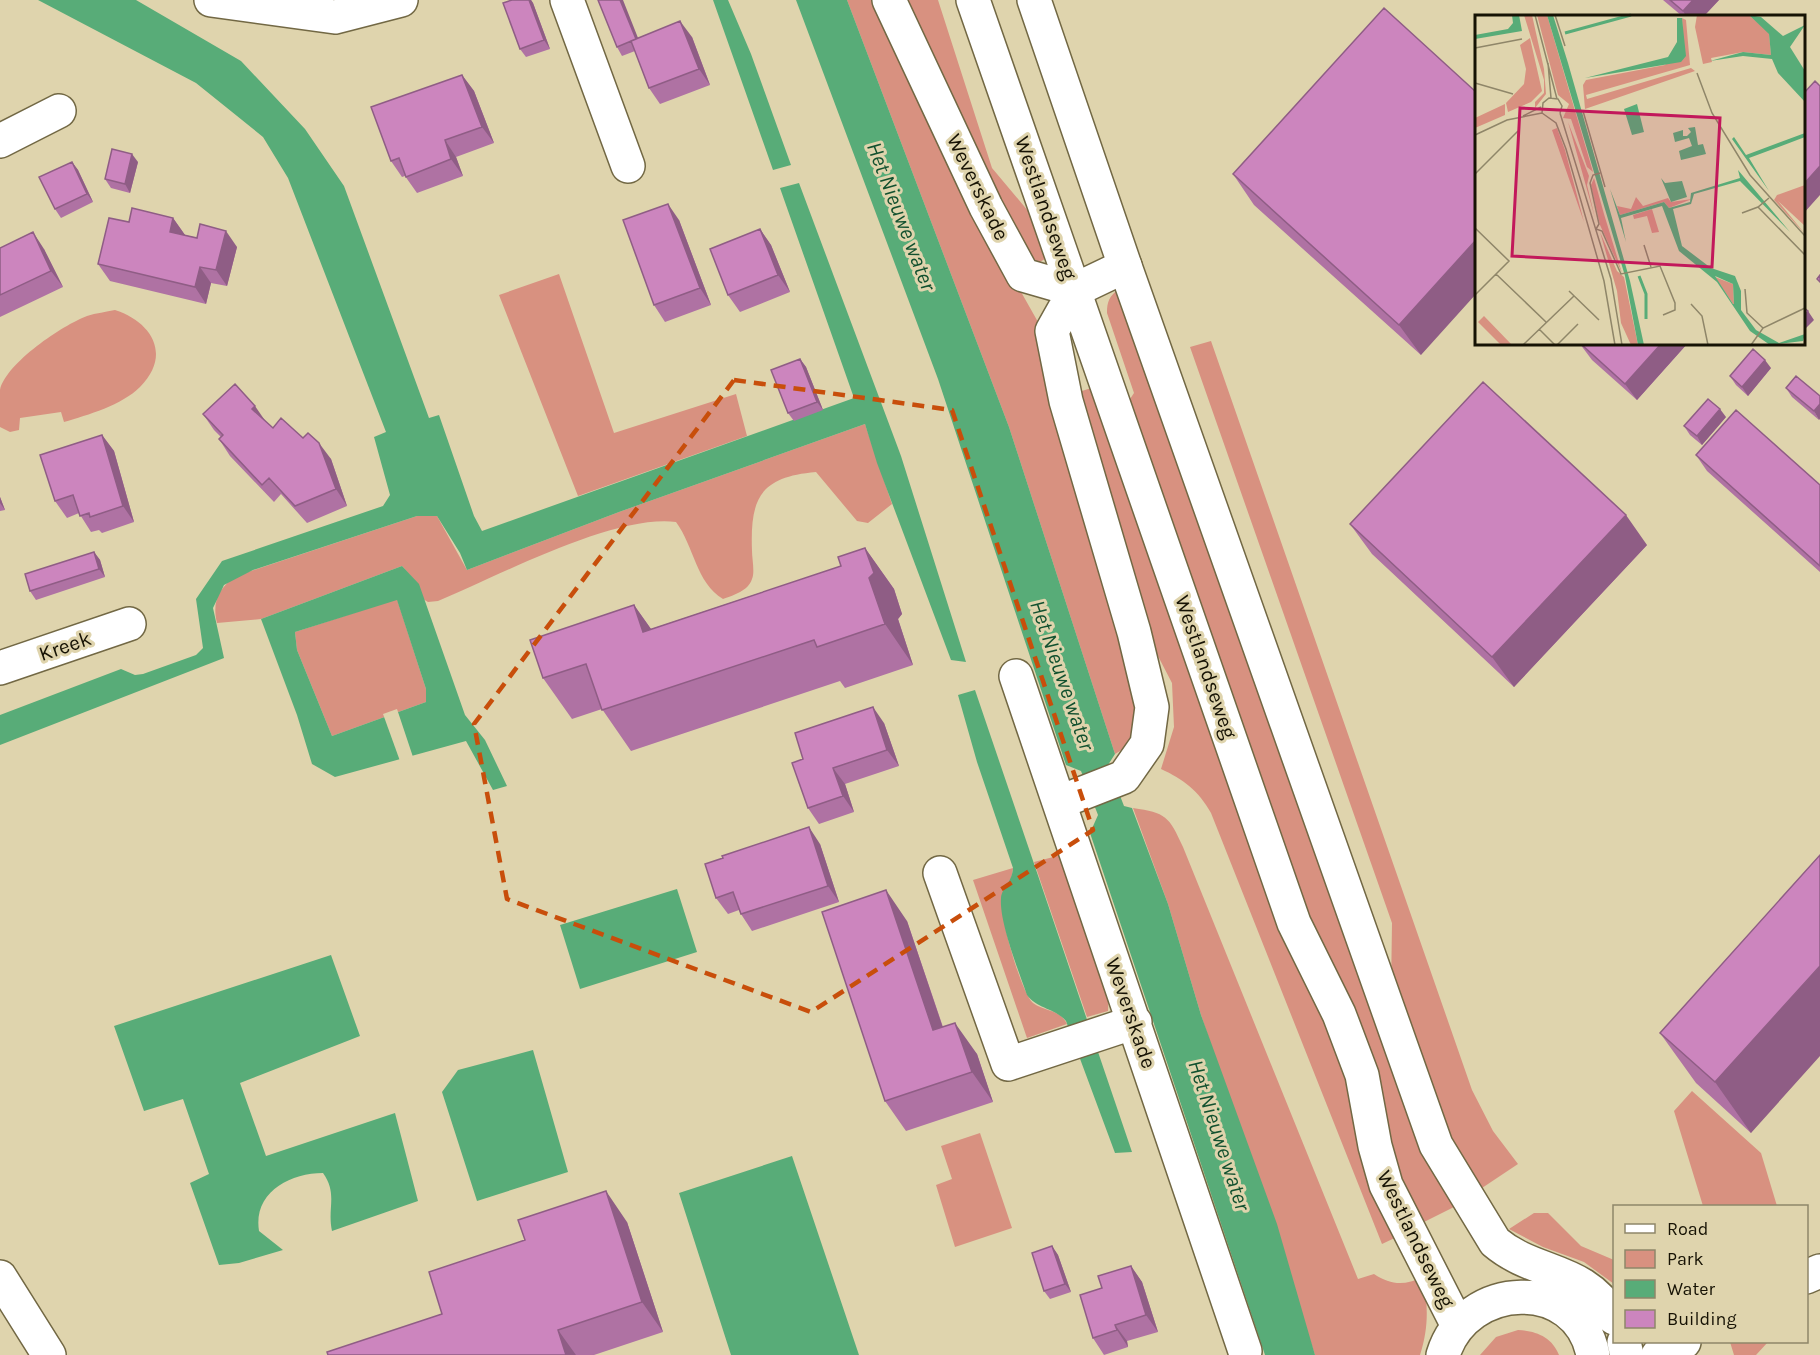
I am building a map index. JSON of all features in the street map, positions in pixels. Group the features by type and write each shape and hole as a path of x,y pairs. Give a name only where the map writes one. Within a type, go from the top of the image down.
{"main road":[{"path":"211,0 335,17 401,0"},
{"path":"567,0 628,166"},
{"name":"Weverskade","path":"889,0 986,207 1023,275 1075,290"},
{"name":"Westlandseweg","path":"973,0 1294,923 1339,1014 1362,1075 1375,1146 1386,1185 1457,1324"},
{"path":"1035,0 1125,266 1436,1145 1485,1230 1507,1252 1528,1263 1562,1272 1588,1287 1613,1318"},
{"path":"0,141 59,111"},
{"path":"1075,796 1124,777 1146,744 1152,707 1134,632 1066,401 1052,331 1075,290 1125,266"},
{"name":"Kreek","path":"0,668 129,624"},
{"name":"Weverskade","path":"1016,676 1075,796 1135,1022 1245,1351"},
{"path":"940,873 1008,1064 1135,1022"},
{"path":"0,1277 49,1355"},
{"path":"1443,1355 1457,1324 1491,1302 1518,1298 1537,1299 1555,1305 1571,1316 1587,1342 1613,1320"},
{"path":"1658,1355 1680,1343"}],"highlighted area":[{"path":"734,380 952,410 1093,830 811,1012 507,899 474,724"}],"green space":[{"path":"847,0 884,0 1011,274 1038,322 1048,373 1141,688 1135,734 1124,748 1115,754 1009,427"},
{"path":"904,0 938,0 992,168 1039,224 1050,256 1038,263 1023,251"},
{"path":"559,274 614,433 736,394 747,436 578,496 499,295"},
{"path":"1119,289 1456,1206 1420,1224 1405,1194 1126,405 1134,393 1107,313 1109,300"},
{"path":"115,310 139,323 148,331 153,341 156,352 155,363 150,375 140,387 114,404 64,422 61,412 20,418 19,430 10,432 0,427 0,390 4,379 13,368 37,346 64,328 87,316"},
{"path":"1211,341 1472,1090 1493,1131 1518,1164 1479,1190 1447,1137 1391,990 1392,923 1190,347"},
{"path":"1091,388 1343,1066 1401,1235 1382,1244 1211,813 1190,786 1161,769 1174,727 1172,683 1146,633 1079,392"},
{"path":"865,424 892,504 868,523 857,521 816,472 782,479 771,485 762,494 753,517 752,579 744,590 723,599 707,584 676,522 650,522 621,527 556,549 438,601 428,602 423,599 418,584 402,566 261,619 217,623 215,609 218,596 236,576 417,516 437,516 467,570 619,512"},
{"path":"397,599 426,689 426,702 332,736 297,650 295,632"},
{"path":"1133,808 1160,814 1170,822 1183,847 1358,1279 1374,1274 1392,1282 1404,1283 1423,1277 1427,1316 1420,1355 1315,1355 1201,1015 1168,904"},
{"path":"1061,855 1109,986 1108,1011 1087,1017 1034,862"},
{"path":"1013,868 1003,912 1019,974 1033,1003 1056,1013 1067,1024 1027,1038 973,880"},
{"path":"1692,1091 1761,1153 1777,1205 1703,1205 1674,1111"},
{"path":"980,1133 1012,1228 955,1247 936,1185 952,1179 941,1146"},
{"path":"1534,1213 1548,1213 1581,1246 1613,1260 1613,1283 1584,1262 1543,1247 1509,1229"},
{"path":"1518,1330 1531,1332 1548,1339 1559,1355 1480,1355 1496,1337"},
{"path":"1730,1343 1767,1343 1756,1355 1734,1355"}],"water":[{"path":"38,0 136,0 241,61 305,129 344,186 429,418 439,415 474,516 482,531 854,398 780,188 799,183 901,456 966,662 951,660 877,463 865,424 619,512 467,570 460,553 437,516 417,516 253,570 224,585 213,608 224,658 0,745 0,715 121,669 135,675 143,674 196,655 203,648 196,599 222,561 383,506 390,495 374,437 386,432 288,178 263,137 196,83"},
{"path":"713,0 728,0 751,54 791,165 773,170"},
{"name":"Het Nieuwe water","path":"796,0 847,0 1009,427 1115,754 1108,765 1124,806 1132,808 1168,904 1201,1015 1277,1224 1315,1355 1265,1355 1090,833 1098,815 1081,771 1066,765 938,379"},
{"path":"402,566 419,584 465,715 485,740 507,786 493,790 466,741 335,777 312,764 297,715 261,619","holes":["397,600 426,689 426,702 332,736 297,650 295,632"]},
{"path":"975,690 1132,1152 1115,1153 1066,1021 1057,1013 1031,1000 1027,995 1015,961 1001,908 1003,891 1013,868 977,762 958,695"},
{"path":"677,889 697,952 580,989 560,925"},
{"path":"331,955 360,1036 240,1083 266,1156 395,1113 418,1201 332,1231 330,1188 323,1173 298,1177 286,1181 268,1196 259,1218 259,1231 283,1250 239,1263 219,1265 190,1183 209,1174 183,1099 144,1111 114,1026"},
{"path":"533,1050 568,1172 477,1201 442,1092 458,1070"},
{"path":"792,1156 859,1355 731,1355 679,1193"}],"pier":[{"path":"397,709 413,757 400,761 383,714"}],"building":[{"path":"512,0 529,0 544,40 520,49 503,3"},
{"path":"598,0 620,0 636,39 617,47"},
{"path":"1670,0 1693,0 1683,11"},
{"path":"1384,8 1475,91 1475,241 1399,325 1233,174"},
{"path":"680,21 699,69 649,88 631,41"},
{"path":"462,75 482,127 445,140 451,159 406,177 399,158 391,161 371,107"},
{"path":"1815,81 1820,86 1820,166 1805,183 1805,92"},
{"path":"112,149 132,154 125,184 105,179"},
{"path":"72,162 87,194 55,209 39,177"},
{"path":"668,204 700,288 654,305 623,220"},
{"path":"132,208 173,218 170,232 197,238 200,224 226,231 216,270 200,267 195,287 98,264 109,218 129,222"},
{"path":"760,229 778,275 728,295 710,249"},
{"path":"33,232 51,271 0,295 0,248"},
{"path":"1582,345 1660,345 1625,384"},
{"path":"1753,349 1765,360 1742,387 1730,376"},
{"path":"800,359 817,402 788,413 771,370"},
{"path":"1796,376 1820,396 1820,404 1814,411 1786,388"},
{"path":"1483,382 1626,515 1492,657 1350,524"},
{"path":"235,384 255,406 252,409 273,428 281,418 303,438 308,433 319,443 336,489 295,506 269,478 262,485 219,439 223,435 203,414"},
{"path":"1708,399 1720,409 1697,436 1684,426"},
{"path":"1736,410 1820,485 1820,566 1696,455"},
{"path":"102,435 123,506 90,517 89,513 80,516 73,495 55,501 40,455"},
{"path":"865,548 874,573 869,578 885,624 817,647 814,640 602,710 586,664 543,678 530,640 634,605 643,632 841,566 838,557"},
{"path":"94,552 99,569 30,591 25,574"},
{"path":"873,707 887,750 833,768 843,796 808,808 792,763 803,759 795,733"},
{"path":"809,827 828,886 741,914 733,892 716,898 705,864 723,858 722,856"},
{"path":"1820,855 1820,966 1715,1082 1660,1033"},
{"path":"886,890 933,1030 955,1023 972,1072 885,1101 822,912"},
{"path":"606,1191 642,1302 558,1330 566,1355 328,1355 327,1352 442,1314 429,1272 525,1240 518,1220"},
{"path":"1052,1246 1065,1284 1044,1291 1032,1253"},
{"path":"1131,1266 1146,1315 1115,1325 1117,1330 1093,1338 1080,1295 1102,1288 1098,1276"}]}
